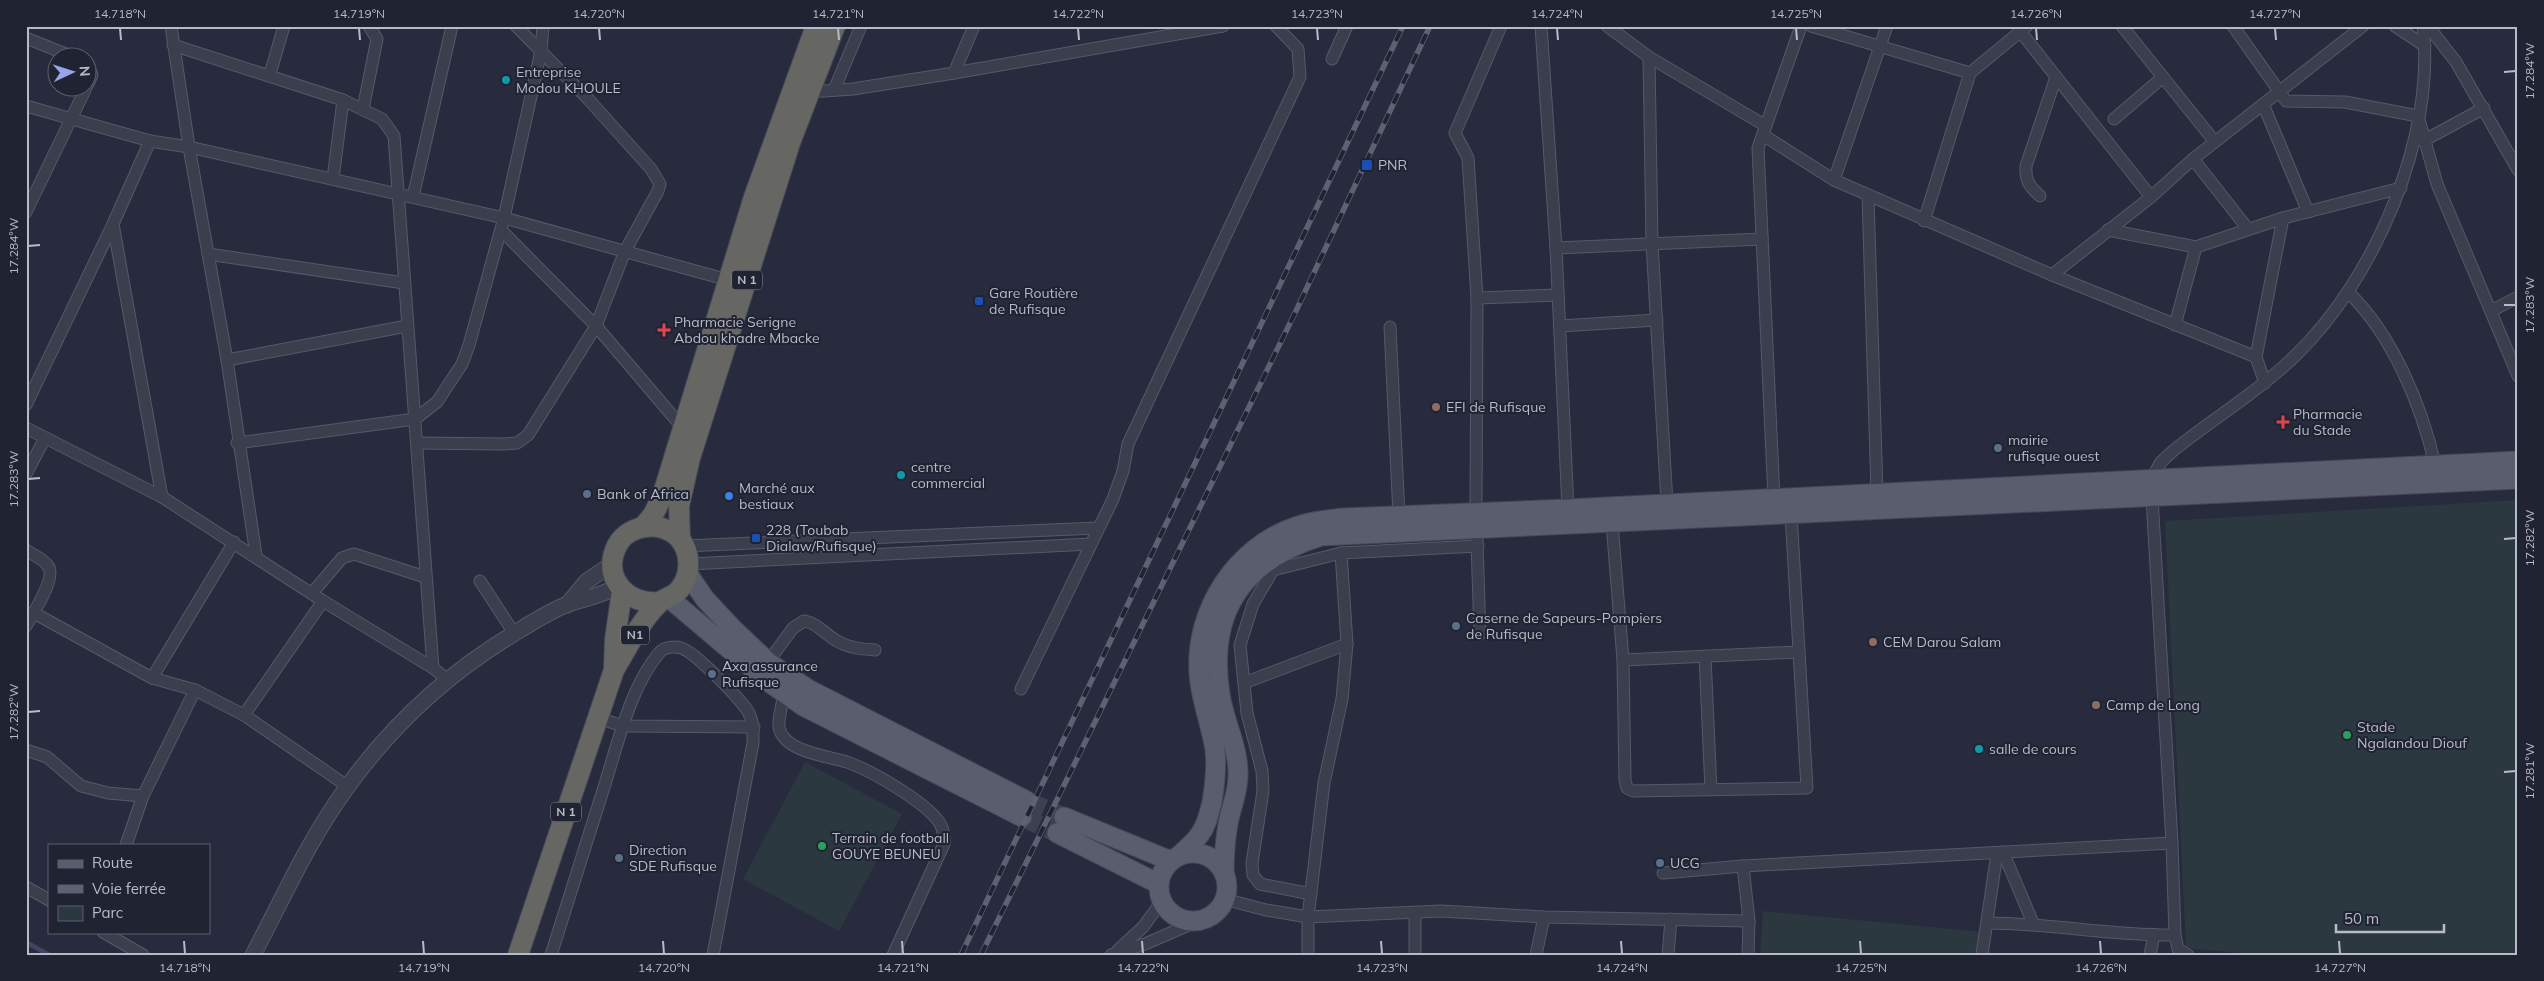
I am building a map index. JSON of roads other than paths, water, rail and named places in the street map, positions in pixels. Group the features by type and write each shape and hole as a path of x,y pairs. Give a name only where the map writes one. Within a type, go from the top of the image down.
{"highway":[{"name":"N 1","path":"518,955 614,670 620,588 612,564 615,550 621,540 631,531 642,527 653,515 662,497 728,280 793,84 816,26"},
{"name":"N 1","path":"685,556 679,506 690,458 787,153 835,26"},
{"path":"620,588 639,601 664,600 678,591 685,556 659,527 642,527"},
{"name":"N1","path":"614,670 634,637 664,600"}],"main road":[{"path":"1224,874 1220,866 1197,853 1175,858 1061,825 1160,892 1173,915 1180,920 1198,921 1214,914 1227,891 1224,874 1225,843 1238,777 1236,751 1220,696 1216,656 1221,628 1231,601 1249,577 1266,569 1269,559 1296,544 1321,536 1791,514 2435,465 2518,461"},
{"path":"1160,892 1161,875 1175,858 1200,834 1208,818 1217,778 1215,748 1199,673 1199,646 1214,600 1227,578 1254,550 1267,540 1293,527 1313,521 1399,515 1477,529 1568,509 1878,493 2518,479"},
{"path":"664,600 784,693 844,728 1024,809 808,689 768,662 705,599 685,556"}],"street":[{"path":"172,26 173,45 189,147 227,360 256,555"},
{"path":"270,74 284,26"},
{"path":"363,109 377,39 369,26"},
{"path":"414,197 452,26"},
{"path":"417,444 503,444 517,442 528,436 596,326 625,251 658,191 657,178 589,100 516,26"},
{"path":"238,443 415,419 437,402 462,364 501,230 541,51 543,26"},
{"path":"834,90 861,26"},
{"path":"954,73 974,26"},
{"path":"809,92 954,73 1223,26"},
{"path":"1021,689 1115,492 1123,471 1128,444 1300,77 1298,49 1276,26"},
{"path":"1332,60 1347,26"},
{"path":"1480,634 1477,529 1476,298 1468,158 1455,133 1501,26"},
{"path":"1542,26 1556,248 1568,509"},
{"path":"1607,26 1649,57 1764,130 1834,180 1924,221 2052,275 2256,357"},
{"path":"1774,499 1758,148 1801,26"},
{"path":"1811,26 1970,73"},
{"path":"1834,180 1886,26"},
{"path":"2233,26 2286,101 2345,102 2418,116"},
{"path":"2052,275 2151,197 2193,159 2363,26"},
{"path":"2395,26 2425,46"},
{"path":"2188,955 2178,949 2175,935 2172,843 2152,487 2161,462 2174,450 2265,383 2297,354 2348,292 2382,232 2402,188 2418,116 2425,46 2423,26"},
{"path":"2428,26 2456,62 2518,170"},
{"path":"2123,27 2215,142"},
{"path":"1924,221 1970,73 2024,29 2056,77 2151,197"},
{"path":"26,38 51,48"},
{"path":"173,45 270,74 343,100 382,119 394,136 433,668"},
{"path":"1649,57 1652,243 1667,504"},
{"path":"2040,196 2028,185 2025,176 2026,166 2056,77"},
{"path":"2114,118 2163,77"},
{"path":"26,212 81,98"},
{"path":"333,179 343,100"},
{"path":"2263,104 2308,212"},
{"path":"26,106 71,117 150,141 189,147 504,218 728,280"},
{"path":"2423,141 2484,108"},
{"path":"2418,116 2423,141 2437,184 2491,311 2515,361 2518,376"},
{"path":"26,405 113,224 150,141"},
{"path":"2193,159 2248,229"},
{"path":"2108,230 2196,247 2283,218 2402,188"},
{"path":"1868,196 1878,493"},
{"path":"2265,383 2256,357 2283,218"},
{"path":"113,224 162,496"},
{"path":"501,230 596,326 682,427"},
{"path":"1556,248 1762,239"},
{"path":"2175,325 2196,247"},
{"path":"208,254 404,283"},
{"path":"2348,292 2364,307 2377,325 2404,377 2428,435 2435,465"},
{"path":"1476,298 1558,295"},
{"path":"2491,311 2518,297"},
{"path":"1560,326 1657,320"},
{"path":"227,360 407,326"},
{"path":"1390,327 1399,515"},
{"path":"26,428 162,496 256,555 324,601 433,668 448,680"},
{"path":"26,474 45,438"},
{"path":"1612,523 1623,660 1625,780 1627,788 1633,791 1807,788 1791,514"},
{"path":"685,556 1098,528"},
{"path":"1311,894 1260,884 1254,875 1252,863 1263,791 1262,771 1247,713 1240,645 1266,569 1477,529"},
{"path":"152,678 234,542"},
{"path":"685,556 1090,544"},
{"path":"26,550 45,562 50,568 52,577 26,626"},
{"path":"312,593 342,558 354,554 425,577"},
{"path":"1308,955 1308,917 1324,783 1342,699 1347,644 1341,554"},
{"path":"567,605 587,581 612,564"},
{"path":"480,581 514,633"},
{"path":"254,955 310,847 347,786 396,727 448,680 514,633 567,605 620,588"},
{"path":"244,715 324,601"},
{"path":"34,613 152,678 195,690 244,715 347,786"},
{"path":"768,662 793,628 804,621 813,622 835,640 852,648 875,650"},
{"path":"1244,683 1347,644"},
{"path":"551,955 623,726 642,678 662,649 672,647 690,652 721,681 748,711 754,727 753,743 716,954"},
{"path":"1623,660 1799,652"},
{"path":"1705,656 1711,790"},
{"path":"126,844 143,796 195,690"},
{"path":"784,693 779,727 787,741 801,750 847,762 873,774 928,810 940,824 944,834 944,844 893,955"},
{"path":"598,718 623,726 754,727"},
{"path":"26,750 47,758 81,786 108,793 143,796"},
{"path":"1663,873 1743,866 2172,843"},
{"path":"1982,955 2000,853"},
{"path":"2000,853 2033,923"},
{"path":"1743,866 1749,921 1748,955"},
{"path":"26,887 48,899"},
{"path":"1113,954 1143,926 1160,892"},
{"path":"1224,899 1266,910 1308,917 1441,911 1544,917 1749,921"},
{"path":"1415,913 1416,955"},
{"path":"1536,955 1544,917"},
{"path":"1668,955 1671,919"},
{"path":"1113,954 1145,944 1198,921"},
{"path":"1987,923 2033,923 2154,935 2175,935"},
{"path":"106,934 143,955"},
{"path":"2150,955 2154,935"}],"waterway":[{"path":"26,942 49,955"}],"tunnel":[{"path":"1027,801 1064,817"},
{"path":"1022,817 1057,833"}],"railway":[{"path":"961,955 1403,26"},
{"path":"981,955 1295,313 1430,26"}],"place":[{"name":"Entreprise Modou KHOULE","path":"506,80"},
{"name":"PNR","path":"1367,165"},
{"name":"Gare Routière de Rufisque","path":"979,301"},
{"name":"Pharmacie Serigne Abdou khadre Mbacke","path":"664,330"},
{"name":"EFI de Rufisque","path":"1436,407"},
{"name":"Pharmacie du Stade","path":"2283,422"},
{"name":"mairie rufisque ouest","path":"1998,448"},
{"name":"centre commercial","path":"901,475"},
{"name":"Bank of Africa","path":"587,494"},
{"name":"Marché aux bestiaux","path":"729,496"},
{"name":"228 (Toubab Dialaw/Rufisque)","path":"756,538"},
{"name":"Caserne de Sapeurs-Pompiers de Rufisque","path":"1456,626"},
{"name":"CEM Darou Salam","path":"1873,642"},
{"name":"Axa assurance Rufisque","path":"712,674"},
{"name":"Camp de Long","path":"2096,705"},
{"name":"Stade Ngalandou Diouf","path":"2347,735"},
{"name":"salle de cours","path":"1979,749"},
{"name":"Terrain de football GOUYE BEUNEU","path":"822,846"},
{"name":"Direction SDE Rufisque","path":"619,858"},
{"name":"UCG","path":"1660,863"}]}
